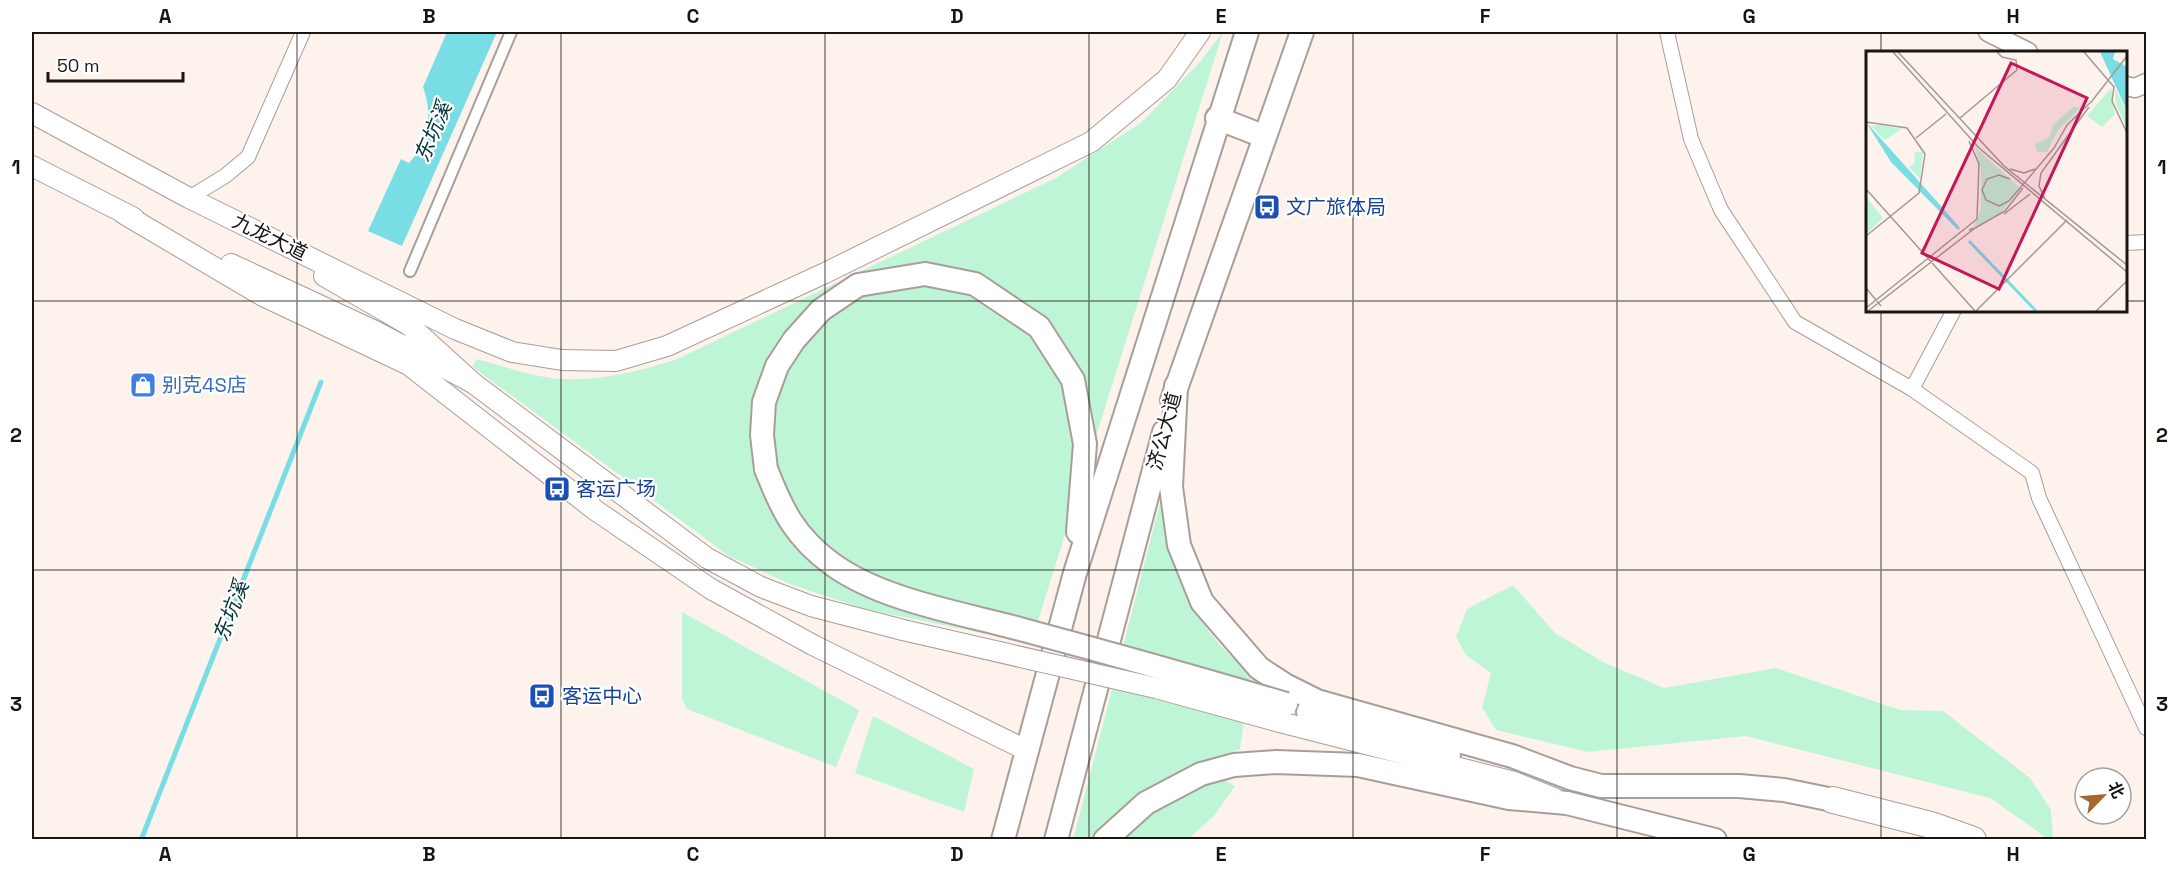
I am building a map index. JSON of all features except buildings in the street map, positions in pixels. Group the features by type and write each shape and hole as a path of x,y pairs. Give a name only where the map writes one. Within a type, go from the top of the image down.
{"highway":[{"path":"1833,800 1931,825 1973,840"}],"main road":[{"name":"九龙大道","path":"32,113 189,198 455,329 512,352 562,360 616,361 667,346 825,273 1091,142 1167,79 1200,32"},
{"name":"济公大道","path":"1003,840 1075,573 1247,32"},
{"name":"济公大道","path":"1056,840 1176,386 1263,136 1302,32"},
{"path":"1218,118 1263,136"},
{"path":"32,166 124,214 375,331 473,383"},
{"path":"189,198 409,325 473,383 707,558 761,587 811,606 903,630 1156,688 1284,704 1352,728 1514,771 1570,778"},
{"path":"124,214 263,296 409,364 595,510 711,589 813,645 1026,750"},
{"path":"1075,573 1085,444 1073,380 1039,327 975,284 925,274 858,285 821,310 794,340 777,366 764,402 762,435 766,469 782,510 803,540 833,565 871,585 927,604 1158,666 1284,704 1514,782 1567,803 1715,840"},
{"path":"1176,386 1171,487 1179,545 1202,602 1259,668 1284,704"},
{"path":"1284,704 1317,701 1512,756 1570,778 1601,786 1738,786 1784,790 1833,800"},
{"path":"1105,840 1146,803 1201,774 1253,764 1359,765 1509,798 1567,803"}],"street":[{"path":"189,198 225,176 248,157 303,32"},
{"path":"410,271 511,32"},
{"path":"1667,32 1690,139 1721,210 1795,322 1912,389 2032,473 2039,498 2146,728"},
{"path":"1988,32 2026,51"},
{"path":"2127,86 2135,88 2146,83"},
{"path":"2127,243 2146,242"},
{"path":"1912,389 1953,312"}],"green space":[{"path":"1223,32 1031,643 865,609 792,585 729,556 473,367 476,359 539,376 574,379 625,373 675,360 1056,178 1142,122 1199,63"},
{"path":"1160,503 1181,574 1195,608 1219,644 1251,674 1240,749 1161,783 1111,819 1090,839 1073,840"},
{"path":"1513,585 1555,633 1603,662 1664,688 1776,668 1900,710 1943,711 2030,778 2051,810 2053,839 2048,839 1990,798 1746,736 1588,752 1496,730 1482,707 1491,673 1466,655 1456,637 1467,609"},
{"path":"682,612 859,710 836,767 687,709 682,699"},
{"path":"873,716 974,769 964,812 855,773"},
{"path":"1225,780 1235,786 1214,816 1188,839 1119,840 1135,821 1187,789"}],"water":[{"path":"447,32 497,32 402,246 368,231 401,159 409,163 425,137 428,107 423,87"}],"waterway":[{"name":"东坑溪","path":"141,840 321,382"}],"place":[{"name":"文广旅体局","path":"1267,207"},
{"name":"别克4S店","path":"143,385"},
{"name":"客运广场","path":"557,489"},
{"name":"客运中心","path":"542,696"}]}
